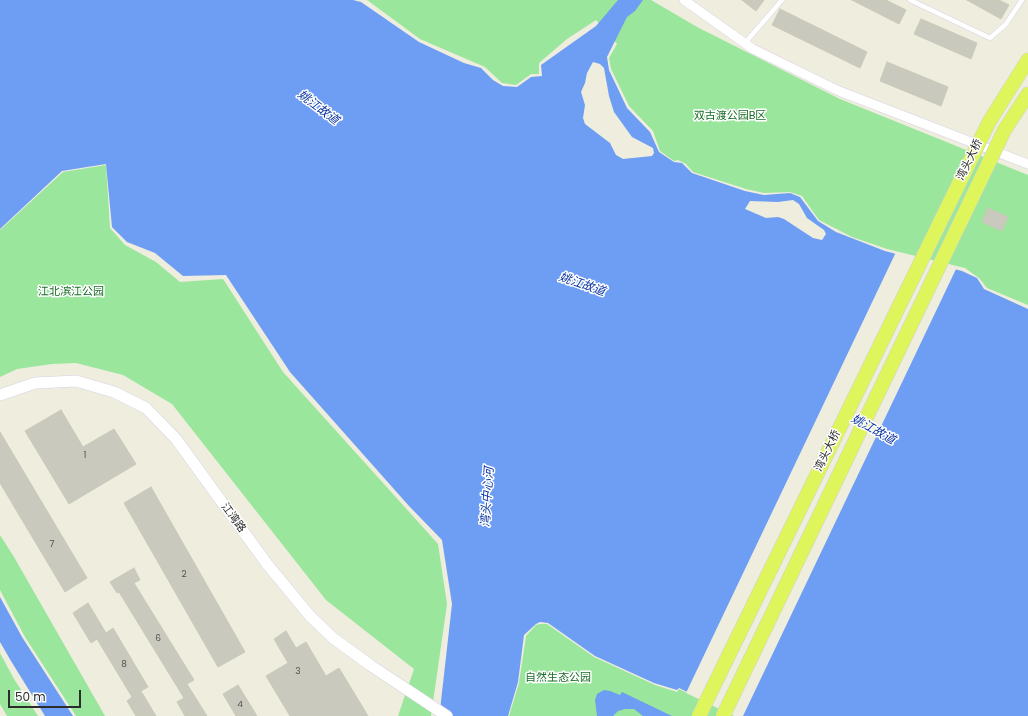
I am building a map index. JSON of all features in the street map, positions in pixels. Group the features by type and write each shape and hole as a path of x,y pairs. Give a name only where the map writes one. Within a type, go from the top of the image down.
{"main road":[{"name":"湾头大桥","path":"699,716 989,122 1028,60"},
{"name":"湾头大桥","path":"724,716 1005,129 1028,94"}],"street":[{"path":"684,0 753,49 839,91 1028,164"},
{"name":"江湾路","path":"0,395 34,383 76,381 114,392 146,408 176,439 267,564 310,616 334,638 414,696 447,716"}],"lane":[{"path":"745,43 782,0"},
{"path":"910,0 990,38 1006,24 1022,0"}],"green space":[{"name":"双古渡公园B区","path":"367,0 651,0 697,27 840,99 1028,175 1028,305 987,288 979,278 965,268 887,249 852,237 819,220 802,196 790,192 764,193 746,189 693,172 686,164 678,160 674,161 660,151 653,131 629,106 611,69 609,58 617,44 596,20 567,39 539,63 539,74 531,74 516,85 502,83 485,67 420,39"},
{"name":"江北滨江公园","path":"106,165 110,228 125,245 156,262 180,282 223,279 283,372 438,544 447,604 431,716 398,716 414,669 326,600 172,404 123,375 76,363 52,364 17,369 0,377 0,230 63,172"},
{"path":"0,535 105,716 76,716 25,637 0,590"},
{"name":"自然生态公园","path":"547,624 594,657 655,685 677,692 679,689 737,716 509,716 519,683 526,636 536,625"},
{"path":"0,653 14,679 38,716 7,716 0,704"}],"water":[{"path":"0,0 353,0 361,2 419,42 464,63 481,68 493,80 503,86 517,87 531,77 542,76 541,65 596,26 618,0 643,0 635,11 627,17 607,57 609,70 627,108 650,132 659,152 674,162 682,163 692,173 745,191 764,195 790,193 800,197 818,221 836,232 885,251 962,271 977,278 984,289 1028,309 1028,716 739,716 679,688 677,690 654,683 595,656 548,623 540,622 524,635 518,682 508,716 437,716 440,710 452,604 442,540 409,506 290,372 226,275 183,276 155,253 127,242 112,227 106,164 62,171 0,229","holes":["593,62 600,64 604,68 609,96 614,112 632,137 653,148 654,153 652,156 623,159 616,155 610,143 585,124 583,118 585,105 581,92 587,73","793,200 799,204 807,218 824,230 826,234 822,240 813,238 784,219 778,217 766,218 745,209 750,201 778,202"]},
{"path":"0,597 22,637 73,716 45,716 11,661 0,642"},
{"path":"604,690 620,695 622,692 672,716 643,716 634,709 625,709 618,711 613,716 597,716 595,700 597,694"}],"pier":[{"path":"896,252 957,267 743,716 734,716 686,693"}],"building":[{"path":"742,0 764,0 756,11"},
{"path":"852,0 886,0 906,10 899,24"},
{"path":"967,0 999,0 1009,5 1001,19"},
{"path":"780,9 867,52 860,68 772,25"},
{"path":"921,19 977,43 971,59 914,34"},
{"path":"887,62 948,87 941,106 880,81"},
{"path":"988,208 1008,217 1002,231 982,222"},
{"path":"61,410 83,447 114,429 136,464 69,504 25,431"},
{"path":"0,432 87,578 65,592 0,483"},
{"path":"151,487 245,652 218,667 124,503"},
{"path":"134,568 140,580 134,583 194,680 187,684 207,716 185,716 177,702 184,698 119,592 117,593 110,582"},
{"path":"88,603 106,633 113,628 148,687 141,691 156,716 136,716 127,701 132,697 97,639 91,643 73,613"},
{"path":"286,631 296,648 306,642 326,676 339,668 368,716 290,716 266,676 288,663 274,639"},
{"path":"238,685 257,716 236,716 223,694"}],"water label":[{"name":"姚江故道","path":"318,108"},
{"name":"姚江故道","path":"582,285"},
{"name":"姚江故道","path":"873,430"},
{"name":"湾头中心河","path":"488,497"}]}
